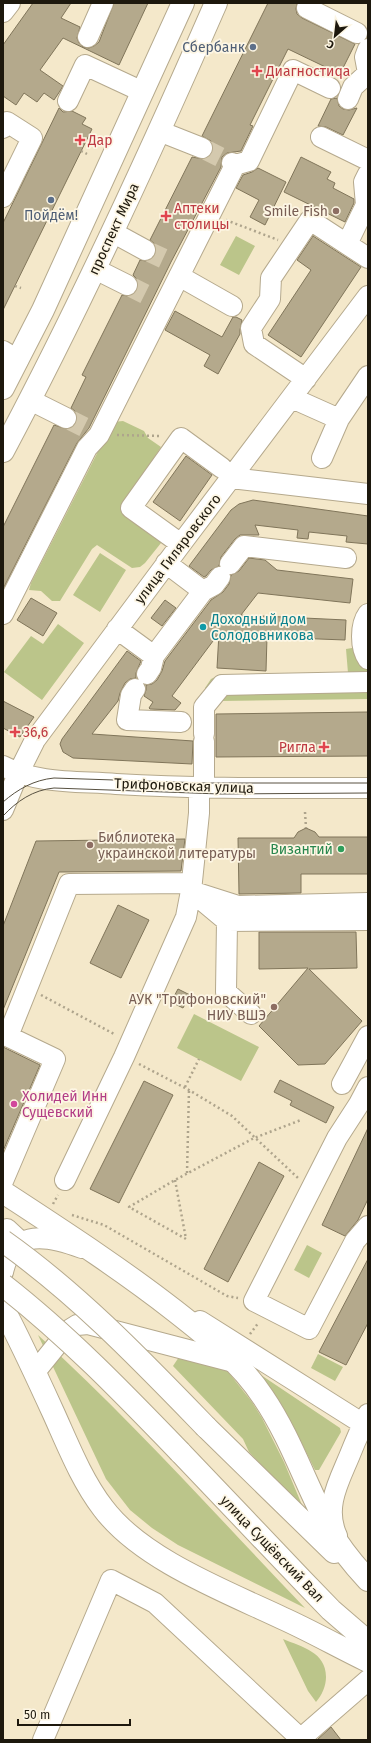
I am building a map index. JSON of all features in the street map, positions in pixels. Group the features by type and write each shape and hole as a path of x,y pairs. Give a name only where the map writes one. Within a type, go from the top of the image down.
{"main road":[{"path":"3,388 11,355 77,238 183,3"},
{"name":"проспект Мира","path":"3,450 30,400 95,269 216,3"},
{"path":"3,1192 136,1280 193,1325 250,1378 276,1416 326,1524 348,1556 368,1580"},
{"path":"10,1237 56,1282 97,1317 206,1427 368,1584"},
{"name":"улица Сущёвский Вал","path":"3,1285 34,1309 82,1352 331,1610 368,1642"},
{"path":"3,1308 35,1372 81,1475 104,1509 122,1530 148,1550 166,1561 368,1661"}],"street":[{"path":"3,12 10,3"},
{"path":"68,102 85,50 103,3"},
{"path":"308,8 357,33"},
{"path":"348,99 353,87 368,73 365,57 368,49"},
{"path":"85,50 143,92"},
{"path":"3,614 159,301 210,214 233,164 249,161 293,70 330,88"},
{"path":"3,128 7,122 32,138 3,197"},
{"path":"159,131 202,148"},
{"path":"321,137 368,160"},
{"path":"347,244 366,205 364,182 368,174"},
{"path":"306,379 254,344 251,328 270,299 271,278 310,220 368,258"},
{"path":"112,232 145,250"},
{"path":"95,269 128,285"},
{"path":"178,269 232,306"},
{"name":"улица Гиляровского","path":"3,810 11,770 181,544 227,473 292,398 368,296"},
{"path":"322,458 339,419 368,376"},
{"path":"292,398 339,419"},
{"path":"30,400 66,418"},
{"path":"181,544 131,508 181,438 227,473 368,494"},
{"path":"180,722 127,720 131,695 152,668 154,656 203,591 214,585 244,546 346,558"},
{"path":"166,563 203,591"},
{"path":"368,614 363,621 363,652 368,659"},
{"path":"117,629 154,656"},
{"path":"65,1180 128,1050 186,916 191,887 202,788 204,707 222,685 368,682"},
{"name":"Трифоновская улица","path":"11,770 54,780 202,788 368,788"},
{"path":"3,1181 55,1059 5,1035 28,987 69,884 191,887 238,906 368,903"},
{"path":"191,887 227,921 368,920"},
{"path":"227,921 226,992 251,1014"},
{"path":"342,1084 368,1036"},
{"path":"365,1100 337,1138 254,1301 309,1330 355,1241 368,1226"},
{"path":"3,1272 10,1254 10,1237 48,1238 67,1242 95,1253"},
{"path":"136,1280 366,1422 341,1476 333,1500 332,1522 334,1530 348,1556"},
{"path":"35,1372 69,1330 77,1325 88,1324 234,1362"},
{"path":"43,1740 111,1580 155,1603 299,1739 368,1680"}],"path":[{"path":"81,151 86,154"},
{"path":"210,214 293,246"},
{"path":"15,286 20,288"},
{"path":"94,433 161,436 166,429 181,438"},
{"path":"305,812 306,828"},
{"path":"28,987 232,1116 254,1138 311,1189"},
{"path":"185,1087 199,1060"},
{"path":"187,1174 190,1090"},
{"path":"175,1180 186,1239 129,1207 175,1180 254,1138 301,1120"},
{"path":"67,1213 104,1225 227,1296 254,1301"}],"green space":[{"path":"236,236 255,246 239,275 220,265"},
{"path":"123,421 144,431 148,438 161,447 122,507 158,534 161,543 145,563 140,567 132,568 97,545 92,549 60,601 52,601 41,591 29,590 31,583 113,422"},
{"path":"100,553 126,570 100,612 73,595"},
{"path":"58,624 84,643 42,700 4,672 31,636 43,644"},
{"path":"368,647 368,699 221,701 210,698 205,688 211,679 221,674 275,675 348,673 346,649"},
{"path":"194,1014 259,1047 241,1081 177,1048"},
{"path":"307,1245 322,1253 309,1278 294,1270"},
{"path":"38,1335 141,1435 305,1608 178,1545 152,1528 130,1510 106,1479"},
{"path":"189,1342 229,1373 252,1402 262,1418 284,1462 302,1505 299,1505 249,1452 243,1439 173,1366"},
{"path":"318,1354 343,1367 335,1381 311,1368"},
{"path":"258,1373 340,1428 341,1432 319,1470 315,1470 298,1436"},
{"path":"283,1639 312,1652 322,1662 325,1669 326,1680 323,1690 316,1702 308,1691"}],"building":[{"path":"33,3 71,3 61,18 80,27 77,38 79,43 83,47 89,48 99,42 114,3 148,3 119,65 63,38 40,70 63,86 54,100 44,93 37,102 24,93 16,105 3,96 3,45"},
{"path":"268,3 297,3 297,14 302,18 355,44 340,74 288,49 250,125 253,126 241,151 227,153 222,157 221,167 171,262 89,428 77,443 3,589 3,527 54,425 67,429 72,428 76,423 77,417 75,411 71,408 86,377 82,375 122,295 133,295 137,290 137,279 133,275 140,260 151,260 155,255 155,244 150,240 192,157 204,159 209,157 212,153 213,147 211,141 202,136"},
{"path":"337,98 339,106 343,109 349,110 357,108 343,135 326,127 318,126 331,99"},
{"path":"59,108 63,112 72,111 86,118 82,124 92,129 3,310 3,223"},
{"path":"301,157 331,172 327,179 335,183 333,188 354,199 354,203 345,222 284,192"},
{"path":"258,168 286,182 265,225 250,217 259,200 236,188 243,175"},
{"path":"313,236 361,267 301,357 268,335 311,270 297,260"},
{"path":"175,311 222,337 233,317 242,320 240,334 218,374 204,366 210,355 165,330"},
{"path":"186,456 212,475 180,521 153,502"},
{"path":"253,500 368,516 368,544 346,542 347,536 309,532 308,539 297,538 298,530 255,525 259,535 240,535 221,557 219,566 211,570 206,576 204,577 189,566 231,510 239,504"},
{"path":"249,558 265,560 277,570 353,579 350,603 258,593 241,615 346,620 345,640 267,637 266,671 217,668 219,633 172,696 181,703 175,710 150,709 149,708 153,702 144,696 146,685 152,684 157,680 165,661 211,600 223,592 229,584 231,575 239,571"},
{"path":"31,598 57,613 43,636 17,620"},
{"path":"165,600 176,608 162,626 151,618"},
{"path":"127,651 141,661 136,673 136,678 130,679 125,683 118,701 92,734 193,741 192,764 73,758 63,752 60,744 62,739"},
{"path":"3,701 34,717 20,737 3,728"},
{"path":"368,712 368,756 216,757 216,714"},
{"path":"306,828 315,832 319,837 368,837 368,874 301,874 301,893 239,894 238,838 294,838 298,832"},
{"path":"185,839 181,871 59,872 3,1010 3,926 36,841"},
{"path":"118,905 149,920 121,978 90,963"},
{"path":"259,932 356,932 357,968 309,969 362,1021 325,1064 298,1065 259,1026 308,968 259,969"},
{"path":"178,989 190,995 183,1008 171,1002"},
{"name":"Холидей Инн Сущевский","path":"3,1047 40,1065 3,1151"},
{"path":"280,1080 334,1107 326,1123 290,1105 292,1101 274,1092"},
{"path":"144,1081 173,1095 119,1203 90,1189"},
{"path":"368,1128 368,1199 358,1220 345,1236 322,1225"},
{"path":"259,1162 284,1176 228,1282 204,1269"},
{"path":"368,1259 368,1323 346,1365 319,1352"},
{"path":"331,1727 341,1740 317,1740"}],"tunnel":[{"path":"202,148 232,163"},
{"path":"145,250 171,262"},
{"path":"127,285 153,298"},
{"path":"66,418 90,430"}],"tram line":[{"path":"3,802 14,793 33,783 54,778 204,783 368,783"},
{"path":"3,816 26,797 39,791 54,788 220,794 368,793"}],"place":[{"name":"Сбербанк","path":"253,47"},
{"name":"Диагностиqа","path":"257,71"},
{"name":"Дар","path":"80,140"},
{"name":"Пойдём!","path":"51,200"},
{"name":"Smile Fish","path":"336,211"},
{"name":"Аптеки столицы","path":"166,216"},
{"name":"Доходный дом Солодовникова","path":"203,627"},
{"name":"36,6","path":"15,732"},
{"name":"Ригла","path":"324,747"},
{"name":"Библиотека украинской литературы","path":"90,845"},
{"name":"Византий","path":"341,849"},
{"name":"АУК \"Трифоновский\" НИУ ВШЭ","path":"274,1007"},
{"name":"Холидей Инн Сущевский","path":"14,1104"}]}
